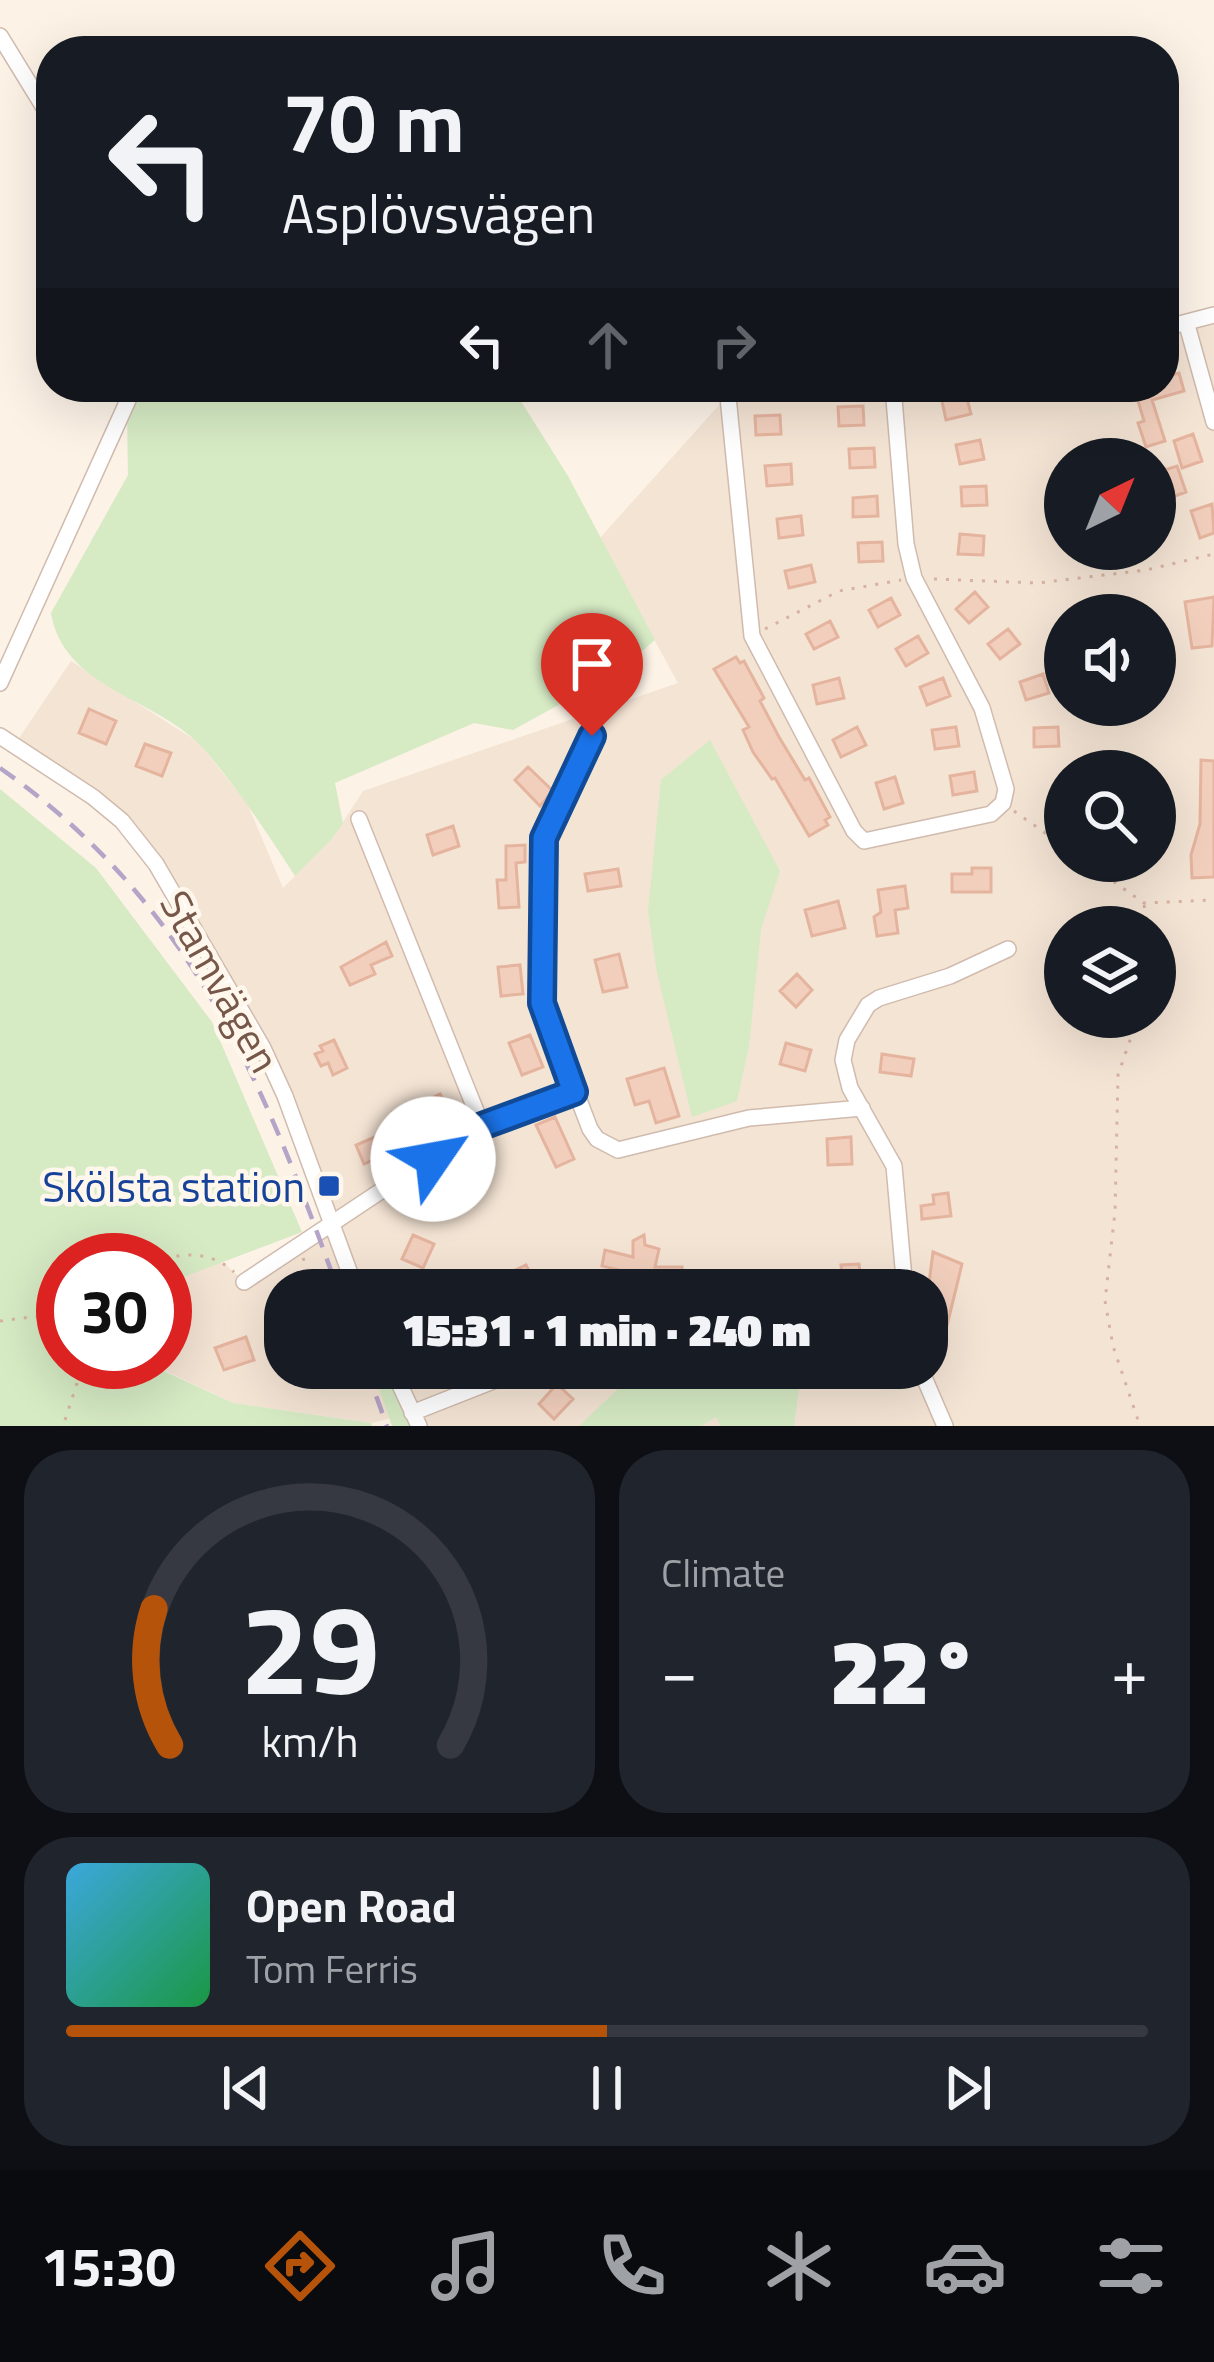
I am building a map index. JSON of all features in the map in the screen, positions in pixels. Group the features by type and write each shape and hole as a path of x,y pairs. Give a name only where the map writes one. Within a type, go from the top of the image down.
{"street":[{"path":"0,36 36,95"},
{"path":"1179,326 1214,315"},
{"path":"1186,325 1214,422"},
{"path":"0,682 127,402"},
{"path":"728,402 752,636 854,831 864,841 991,814 1003,802 1006,789 982,708 914,578 906,544 894,402"},
{"name":"Stamvägen","path":"0,736 72,780 108,809 156,864 263,1048 348,1269"},
{"path":"592,736 544,838 542,1003 574,1092 597,1139 618,1150 749,1118 862,1108"},
{"path":"359,819 482,1126"},
{"path":"903,1269 893,1166 850,1088 843,1060 847,1040 868,1005 1008,950"},
{"path":"244,1282 482,1126 574,1092"},
{"path":"402,1389 416,1419 481,1389"},
{"path":"929,1389 945,1426"}],"path":[{"path":"752,636 839,592 914,578 1038,583 1146,570 1214,554"},
{"path":"1003,802 1044,832"},
{"path":"1114,882 1144,903 1214,900"},
{"path":"1131,1038 1118,1075 1115,1212 1105,1301 1113,1346 1140,1426"},
{"path":"298,1246 307,1269"},
{"path":"192,1255 226,1265 244,1282"},
{"path":"0,1321 36,1316"},
{"path":"65,1420 75,1389"}],"shaded area":[{"path":"1214,323 1214,1426 419,1426 412,1413 371,1423 233,1403 192,1384 192,1256 202,1255 226,1265 245,1282 264,1270 264,1389 948,1389 948,1269 265,1269 330,1228 285,1096 139,841 15,744 71,661 198,742 247,803 283,888 332,839 363,791 678,683 599,539 722,402 1179,402 1179,329"}],"green space":[{"path":"138,402 521,402 568,476 655,640 618,672 513,730 474,723 335,783 343,823 295,876 201,746 92,675 59,638 51,613 128,475 127,414"},
{"path":"710,740 780,871 761,929 749,1046 737,1101 692,1117 657,973 648,911 661,780"},
{"path":"0,789 96,868 212,1022 302,1232 192,1274 192,1233 36,1233 36,1389 192,1389 192,1384 233,1403 372,1426 0,1426"},
{"path":"379,1389 394,1389 410,1426 392,1426"},
{"path":"618,1389 799,1389 794,1426 721,1426 716,1417 701,1426 579,1426"}],"building":[{"path":"942,402 968,402 971,414 946,420"},
{"path":"1138,402 1153,402 1164,438 1143,438 1138,423 1144,421"},
{"path":"863,406 864,425 839,426 838,407"},
{"path":"780,415 781,434 756,435 755,416"},
{"path":"1193,434 1202,461 1182,468 1176,440"},
{"path":"980,440 984,459 960,464 956,445"},
{"path":"874,448 875,467 850,468 849,449"},
{"path":"791,464 792,484 767,486 765,466"},
{"path":"1176,466 1186,492 1176,496"},
{"path":"986,486 987,505 962,506 961,487"},
{"path":"877,496 878,516 853,517 853,498"},
{"path":"1212,504 1214,533 1200,538 1191,511"},
{"path":"801,516 803,535 779,538 777,519"},
{"path":"960,534 984,536 983,555 958,554"},
{"path":"882,542 883,561 859,562 858,543"},
{"path":"811,565 815,582 789,588 785,571"},
{"path":"975,592 988,607 969,623 956,609"},
{"path":"1214,597 1212,646 1192,648 1185,602"},
{"path":"891,598 900,615 878,627 869,610"},
{"path":"830,621 838,637 814,649 806,634"},
{"path":"1008,629 1020,644 1000,659 988,644"},
{"path":"918,636 928,653 906,666 896,649"},
{"path":"736,657 744,661 779,737 830,817 825,820 828,825 809,836 775,778 753,752 743,730 749,727 714,669"},
{"path":"1043,674 1044,695 1026,700 1020,682"},
{"path":"839,678 844,698 817,704 813,685"},
{"path":"943,678 950,696 927,705 920,687"},
{"path":"89,709 116,721 106,744 79,733"},
{"path":"857,727 866,745 841,757 833,740"},
{"path":"956,727 959,746 935,749 932,730"},
{"path":"1058,727 1059,746 1034,747 1034,728"},
{"path":"145,744 171,753 162,776 136,766"},
{"path":"1201,760 1214,761 1214,877 1192,878 1191,855 1200,824"},
{"path":"528,767 553,791 540,806 515,780"},
{"path":"974,772 977,791 953,795 950,776"},
{"path":"895,777 903,803 884,809 876,783"},
{"path":"453,826 459,846 433,855 427,835"},
{"path":"525,845 525,862 516,863 519,907 499,908 497,880 506,880 506,846"},
{"path":"972,868 991,868 991,892 952,892 952,874 972,874"},
{"path":"618,869 621,886 588,891 585,874"},
{"path":"905,886 908,908 895,910 898,933 877,936 878,890"},
{"path":"838,901 845,928 812,936 805,910"},
{"path":"386,942 392,956 371,965 375,974 350,985 341,967"},
{"path":"619,954 627,987 603,992 595,960"},
{"path":"520,965 523,994 501,996 498,967"},
{"path":"797,974 812,990 796,1007 780,991"},
{"path":"530,1035 543,1067 522,1075 509,1043"},
{"path":"334,1040 347,1068 333,1075 328,1063 321,1066 315,1054"},
{"path":"786,1043 811,1050 805,1071 780,1064"},
{"path":"882,1054 914,1059 911,1076 880,1072"},
{"path":"664,1068 679,1116 656,1123 649,1101 635,1105 627,1079"},
{"path":"440,1094 450,1114 399,1134 392,1118"},
{"path":"555,1117 574,1159 556,1167 536,1125"},
{"path":"382,1134 390,1152 364,1164 356,1145"},
{"path":"851,1137 852,1164 828,1165 827,1139"},
{"path":"477,1156 487,1183 467,1190 457,1163"},
{"path":"948,1193 951,1216 922,1219 921,1206 934,1204 933,1195"},
{"path":"413,1235 434,1244 423,1268 402,1259"},
{"path":"644,1235 645,1245 659,1249 655,1267 682,1269 602,1266 605,1250 633,1257 633,1241"},
{"path":"933,1252 962,1264 948,1322 948,1269 931,1269"},
{"path":"246,1337 254,1360 224,1370 215,1348"},
{"path":"552,1389 562,1389 573,1399 554,1419 539,1404"}],"railway":[{"path":"0,768 66,820 122,876 171,936 248,1068 330,1269"},
{"path":"374,1389 387,1426"}],"place":[{"name":"Skölsta station","path":"329,1186"}],"route":[{"path":"433,1159 482,1126 574,1092 542,1003 544,838 592,736"}]}
